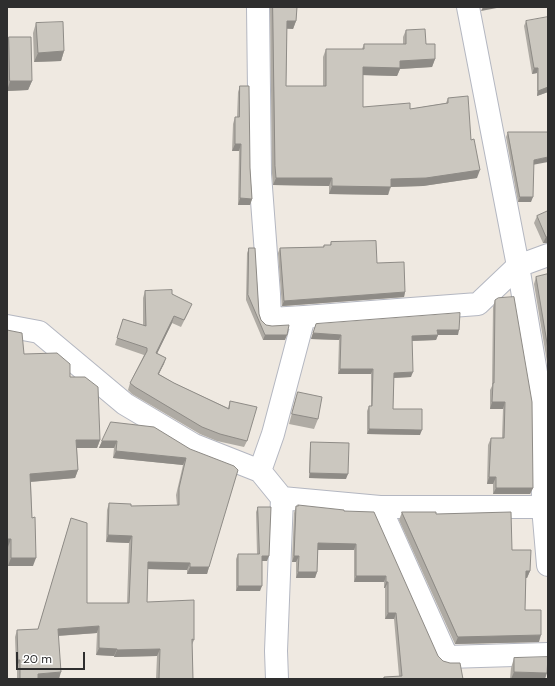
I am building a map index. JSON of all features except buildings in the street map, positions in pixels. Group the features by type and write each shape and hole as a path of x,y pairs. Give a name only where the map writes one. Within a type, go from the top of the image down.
{"street":[{"path":"258,7 260,174 270,319 304,318 478,304 518,266 548,255"},
{"path":"468,7 545,408 548,565"},
{"path":"260,471 272,434 304,318"},
{"path":"7,326 39,332 125,404 194,445 260,471 282,498 276,651 277,679"},
{"path":"282,498 380,507 546,507"},
{"path":"380,507 447,658 548,654"}]}
